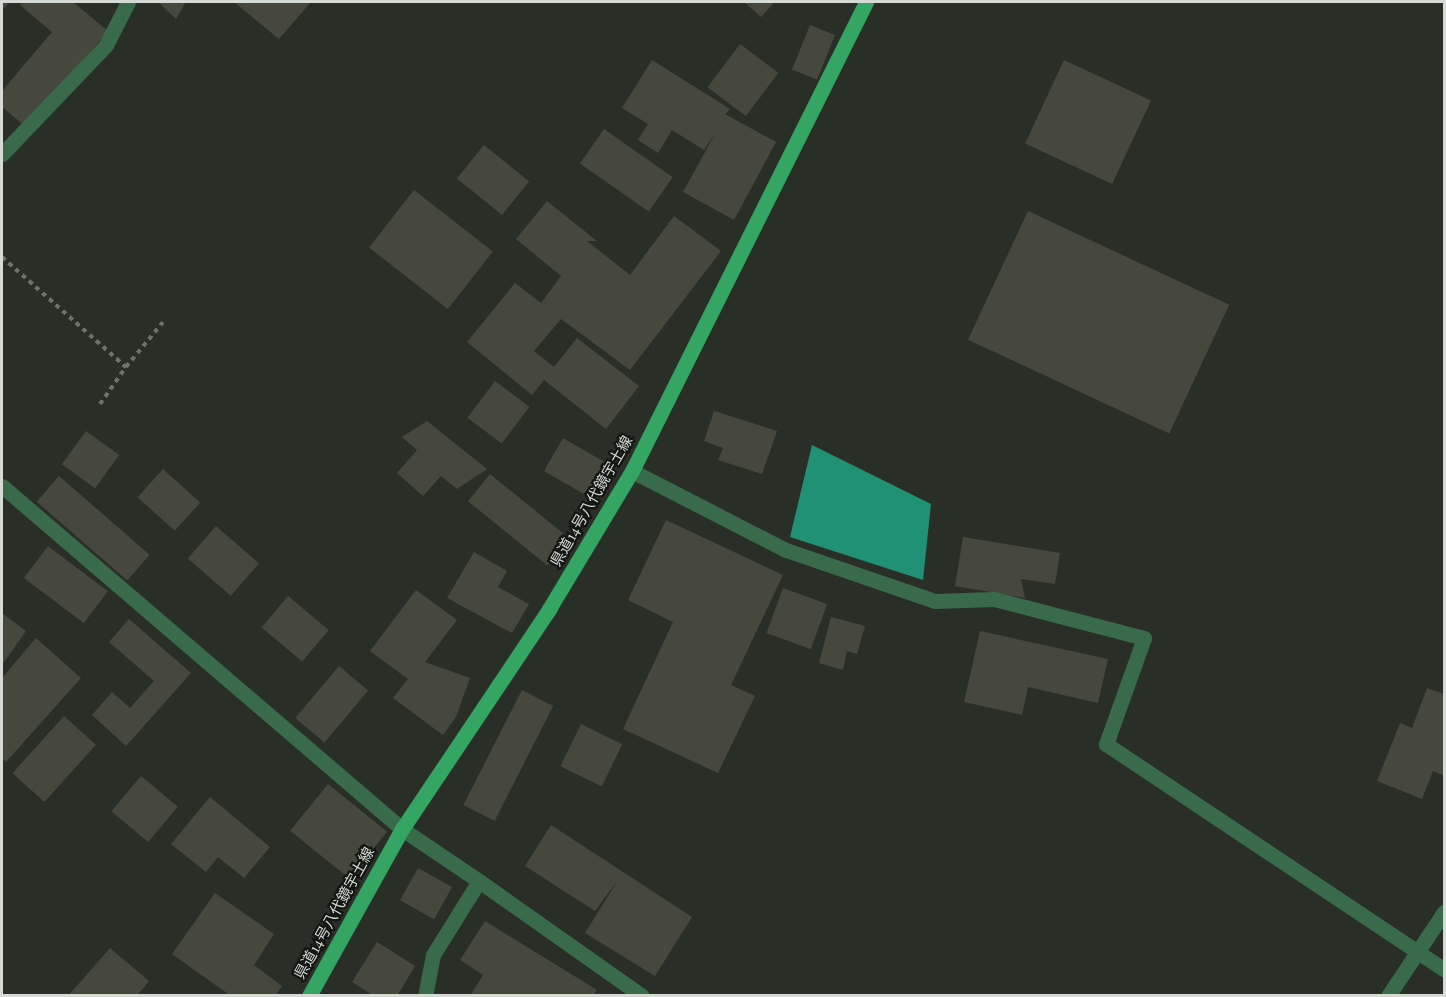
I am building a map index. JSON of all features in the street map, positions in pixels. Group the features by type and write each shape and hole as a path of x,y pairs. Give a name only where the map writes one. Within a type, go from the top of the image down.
{"main road":[{"name":"県道14号八代鏡宇土線","path":"309,996 402,829 549,609 632,471 866,2"}],"street":[{"path":"2,154 106,45 128,2"},
{"path":"632,471 786,550 935,601 994,599 1144,638 1106,744 1444,969"},
{"path":"2,486 402,829 642,996"},
{"path":"425,996 433,955 479,881"},
{"path":"1388,996 1444,912"}],"path":[{"path":"2,257 126,368"},
{"path":"100,404 163,321"}],"shaded area":[{"path":"812,445 931,504 923,580 790,537"}],"building":[{"path":"2,2 10,2 2,10"},
{"path":"23,2 73,2 108,31 26,127 2,107 2,91 52,32 20,5"},
{"path":"158,2 183,2 185,3 176,19"},
{"path":"234,2 311,2 279,39"},
{"path":"744,2 771,2 773,4 761,17"},
{"path":"810,25 835,35 817,80 792,70"},
{"path":"740,44 778,73 746,116 708,87"},
{"path":"652,60 730,109 725,114 776,142 734,220 683,192 715,134 704,150 672,130 658,153 638,140 648,124 622,108"},
{"path":"1064,60 1151,101 1112,184 1025,143"},
{"path":"604,129 673,177 649,212 580,163"},
{"path":"484,145 529,182 502,215 457,178"},
{"path":"414,190 493,252 448,309 369,248"},
{"path":"547,201 597,241 587,241 630,275 674,216 721,251 630,370 561,319 534,351 554,367 577,338 639,386 606,429 544,380 532,395 467,342 515,283 541,303 561,276 516,239"},
{"path":"1028,211 1229,305 1169,434 968,340"},
{"path":"495,381 529,407 502,444 467,418"},
{"path":"714,411 777,431 762,474 718,460 723,448 704,441"},
{"path":"427,421 487,469 457,489 441,476 423,496 397,473 417,450 402,437"},
{"path":"86,431 119,455 95,488 62,464"},
{"path":"563,438 615,468 596,501 544,471"},
{"path":"163,469 200,502 175,531 138,497"},
{"path":"490,474 569,538 547,565 468,501"},
{"path":"59,476 150,555 127,580 37,502"},
{"path":"666,520 783,575 731,685 755,696 718,773 623,729 673,622 628,600"},
{"path":"216,526 259,563 231,596 188,558"},
{"path":"963,537 1060,553 1055,584 1021,579 1025,598 955,586"},
{"path":"48,546 108,591 84,623 24,578"},
{"path":"474,552 507,571 498,587 529,604 512,633 447,598"},
{"path":"783,588 827,604 811,649 767,633"},
{"path":"416,590 457,620 425,662 470,678 456,717 443,735 393,698 408,679 370,651"},
{"path":"288,596 329,630 302,661 262,627"},
{"path":"2,613 26,631 2,665"},
{"path":"831,617 865,626 857,654 847,651 843,670 819,663"},
{"path":"129,619 191,673 126,746 92,715 112,692 130,708 154,681 109,642"},
{"path":"980,631 1108,659 1098,703 1028,687 1022,715 964,702"},
{"path":"36,638 81,678 6,762 2,758 2,678"},
{"path":"339,666 368,690 324,743 295,718"},
{"path":"1427,688 1444,694 1444,776 1433,771 1422,799 1377,781 1400,723 1412,728"},
{"path":"522,690 553,706 495,821 463,805"},
{"path":"64,716 96,745 44,802 12,773"},
{"path":"581,724 622,744 602,786 560,766"},
{"path":"141,776 178,807 148,842 111,811"},
{"path":"328,784 387,832 349,878 290,831"},
{"path":"210,797 270,847 244,878 218,857 206,872 171,844"},
{"path":"551,825 692,917 655,976 585,933 618,880 595,911 525,866"},
{"path":"418,868 452,887 434,919 400,900"},
{"path":"215,893 274,934 254,965 282,986 275,996 231,996 172,954"},
{"path":"485,921 597,990 593,996 470,996 483,975 460,960"},
{"path":"377,942 415,966 397,996 374,996 352,982"},
{"path":"110,948 149,981 137,996 68,996"}]}
